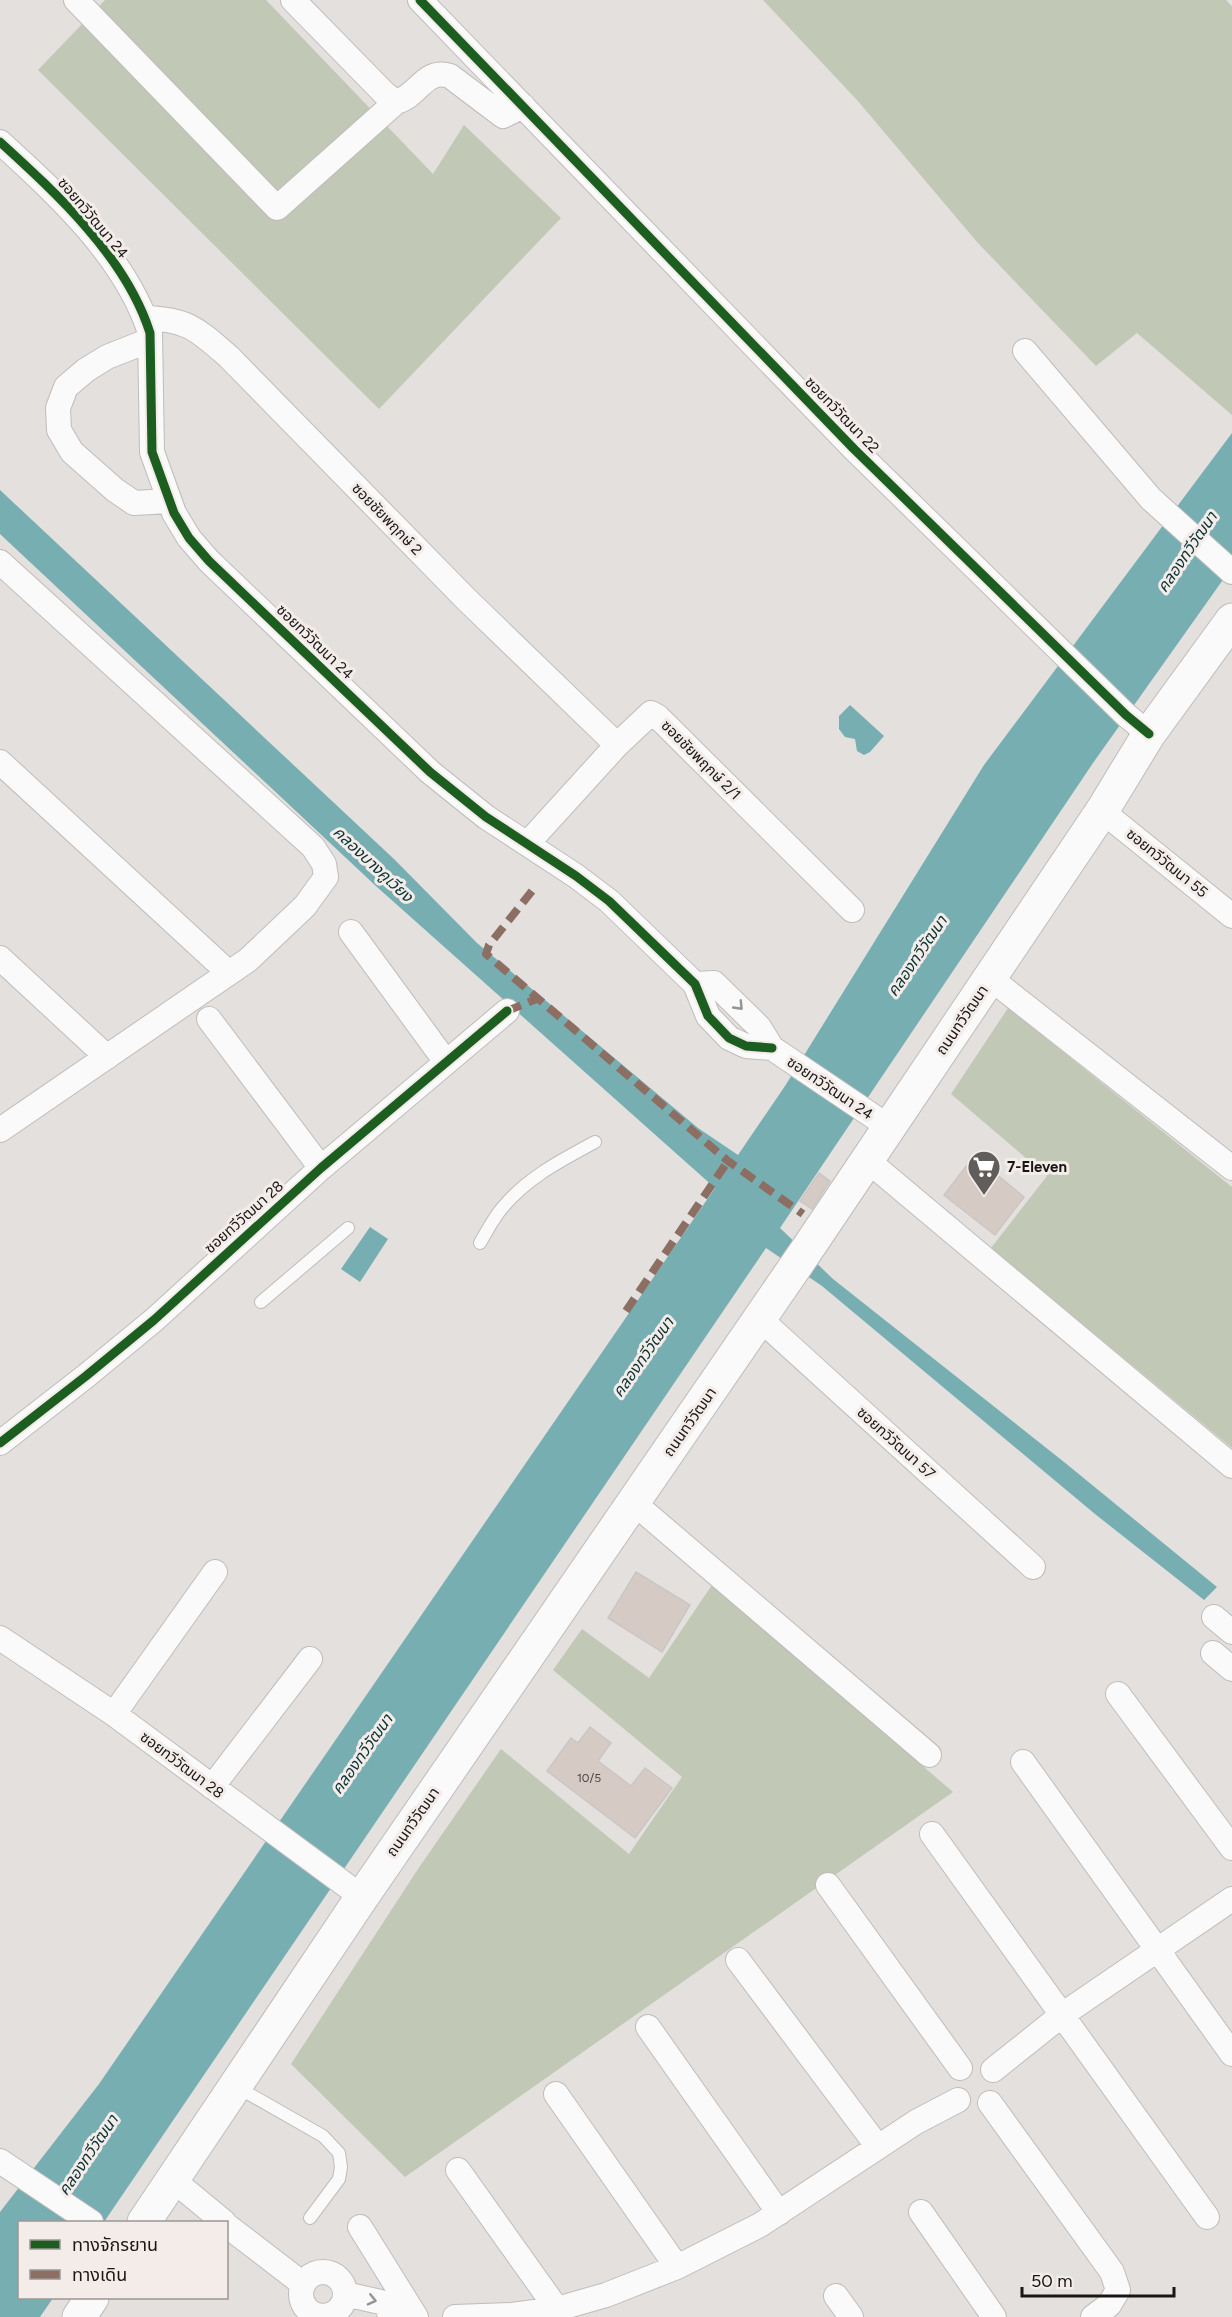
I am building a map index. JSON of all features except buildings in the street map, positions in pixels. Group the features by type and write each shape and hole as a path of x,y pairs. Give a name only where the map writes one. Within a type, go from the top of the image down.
{"main road":[{"name":"ถนนทวีวัฒนา","path":"145,2221 362,1897 760,1319 1102,811 1137,725 1232,620"},
{"path":"79,2317 91,2299"}],"street":[{"path":"76,0 278,208 396,102 407,99 431,75 441,73 450,76 502,116 523,106"},
{"path":"293,0 385,94 396,102"},
{"name":"ซอยทวีวัฒนา 22","path":"420,0 854,449 1137,725"},
{"name":"ซอยทวีวัฒนา 24","path":"0,142 58,196 102,248 129,288 148,329 152,452 169,501 189,538 208,561 430,772 486,817 609,902 695,984 714,983 759,1027 781,1055 889,1127"},
{"name":"ซอยชัยพฤกษ์ 2","path":"148,329 166,319 182,322 201,332 229,357 466,599 617,745"},
{"path":"148,329 86,370 66,387 58,408 59,430 72,452 115,490 134,503 169,501"},
{"path":"1025,351 1151,499 1232,572"},
{"path":"0,562 313,847 324,864 326,877 305,906 248,960 0,1130"},
{"name":"ซอยชัยพฤกษ์ 2/1","path":"528,844 617,745 651,713 658,717 852,910"},
{"path":"0,762 229,973"},
{"name":"ซอยทวีวัฒนา 55","path":"1102,811 1232,916"},
{"path":"351,932 446,1062"},
{"path":"0,958 107,1057"},
{"path":"990,978 1232,1168"},
{"name":"ซอยทวีวัฒนา 28","path":"0,1443 154,1320 321,1168 507,1011"},
{"path":"209,1019 321,1168"},
{"path":"867,1160 1232,1466"},
{"name":"ซอยทวีวัฒนา 57","path":"760,1319 1033,1567"},
{"path":"634,1503 929,1755"},
{"path":"114,1714 215,1572"},
{"name":"ซอยทวีวัฒนา 28","path":"0,1638 114,1714 362,1897"},
{"path":"1213,1653 1232,1670"},
{"path":"212,1787 310,1659"},
{"path":"1118,1694 1232,1848"},
{"path":"1023,1762 1232,2054"},
{"path":"932,1834 1207,2217"},
{"path":"828,1885 960,2068"},
{"path":"993,2070 1062,2015 1232,1899"},
{"path":"738,1960 878,2147"},
{"path":"648,2027 779,2213"},
{"path":"971,2062 983,2064 993,2070 998,2081 996,2093 990,2103 979,2108 967,2107 958,2100 953,2089 954,2077 960,2068 971,2062"},
{"path":"556,2094 677,2266"},
{"path":"455,2317 512,2315 557,2308 606,2295 677,2266 760,2225 916,2122 958,2100"},
{"path":"990,2103 1112,2272 1118,2289 1109,2305 1094,2317"},
{"path":"9,2167 88,2221"},
{"path":"458,2170 557,2308"},
{"path":"173,2180 221,2221"},
{"path":"921,2212 994,2317"},
{"path":"228,2226 303,2284"},
{"path":"360,2227 416,2317"},
{"path":"342,2308 338,2278 328,2273 311,2275 303,2284 301,2298 308,2310 321,2316 342,2308 385,2303 391,2317"},
{"path":"836,2296 851,2317"}],"lane":[{"path":"480,1243 502,1207 529,1182 552,1165 595,1142"},
{"path":"261,1302 348,1228"},
{"path":"236,2087 323,2136 339,2153 341,2167 339,2179 310,2218"}],"green space":[{"path":"105,0 266,0 433,174 464,125 561,218 379,409 38,70"},
{"path":"763,0 1226,0 1232,6 1232,415 1137,333 1096,366 977,242 857,100"},
{"path":"1008,1008 1232,1187 1232,1448 991,1248 1047,1176 951,1094"},
{"path":"712,1585 953,1792 405,2177 291,2064 418,1869 501,1749 629,1854 682,1777 553,1670 582,1629 649,1678"}],"water":[{"path":"1232,433 1232,567 1093,763 780,1228 833,1279 1217,1587 1204,1600 1095,1514 822,1286 766,1248 105,2221 18,2221 18,2299 52,2299 40,2317 0,2317 0,2212 99,2084 715,1188 377,887 0,534 0,490 395,860 477,943 698,1128 738,1155 785,1086 984,765"},
{"path":"850,705 884,736 870,752 864,755 857,751 855,739 845,737 839,729 839,716"},
{"path":"370,1227 388,1239 360,1282 341,1269"}],"marked path":[{"path":"532,891 489,945 486,954 728,1161 803,1214"},
{"path":"507,1011 539,998"},
{"path":"626,1311 728,1161"}],"cycle path":[{"path":"420,0 854,449 1126,715 1149,734"},
{"path":"0,142 87,228 124,278 139,305 150,333 152,452 174,513 189,538 209,561 430,772 486,817 576,876 609,901 695,984 708,1016 729,1038 746,1046 772,1048"},
{"path":"0,1443 154,1320 321,1168 507,1011"}],"place":[{"name":"7-Eleven","path":"984,1196"}],"water label":[{"name":"คลองทวีวัฒนา","path":"1187,552"},
{"name":"คลองบางคูเวียง","path":"373,864"},
{"name":"คลองทวีวัฒนา","path":"917,956"},
{"name":"คลองทวีวัฒนา","path":"643,1357"},
{"name":"คลองทวีวัฒนา","path":"362,1754"},
{"name":"คลองทวีวัฒนา","path":"88,2155"}]}
